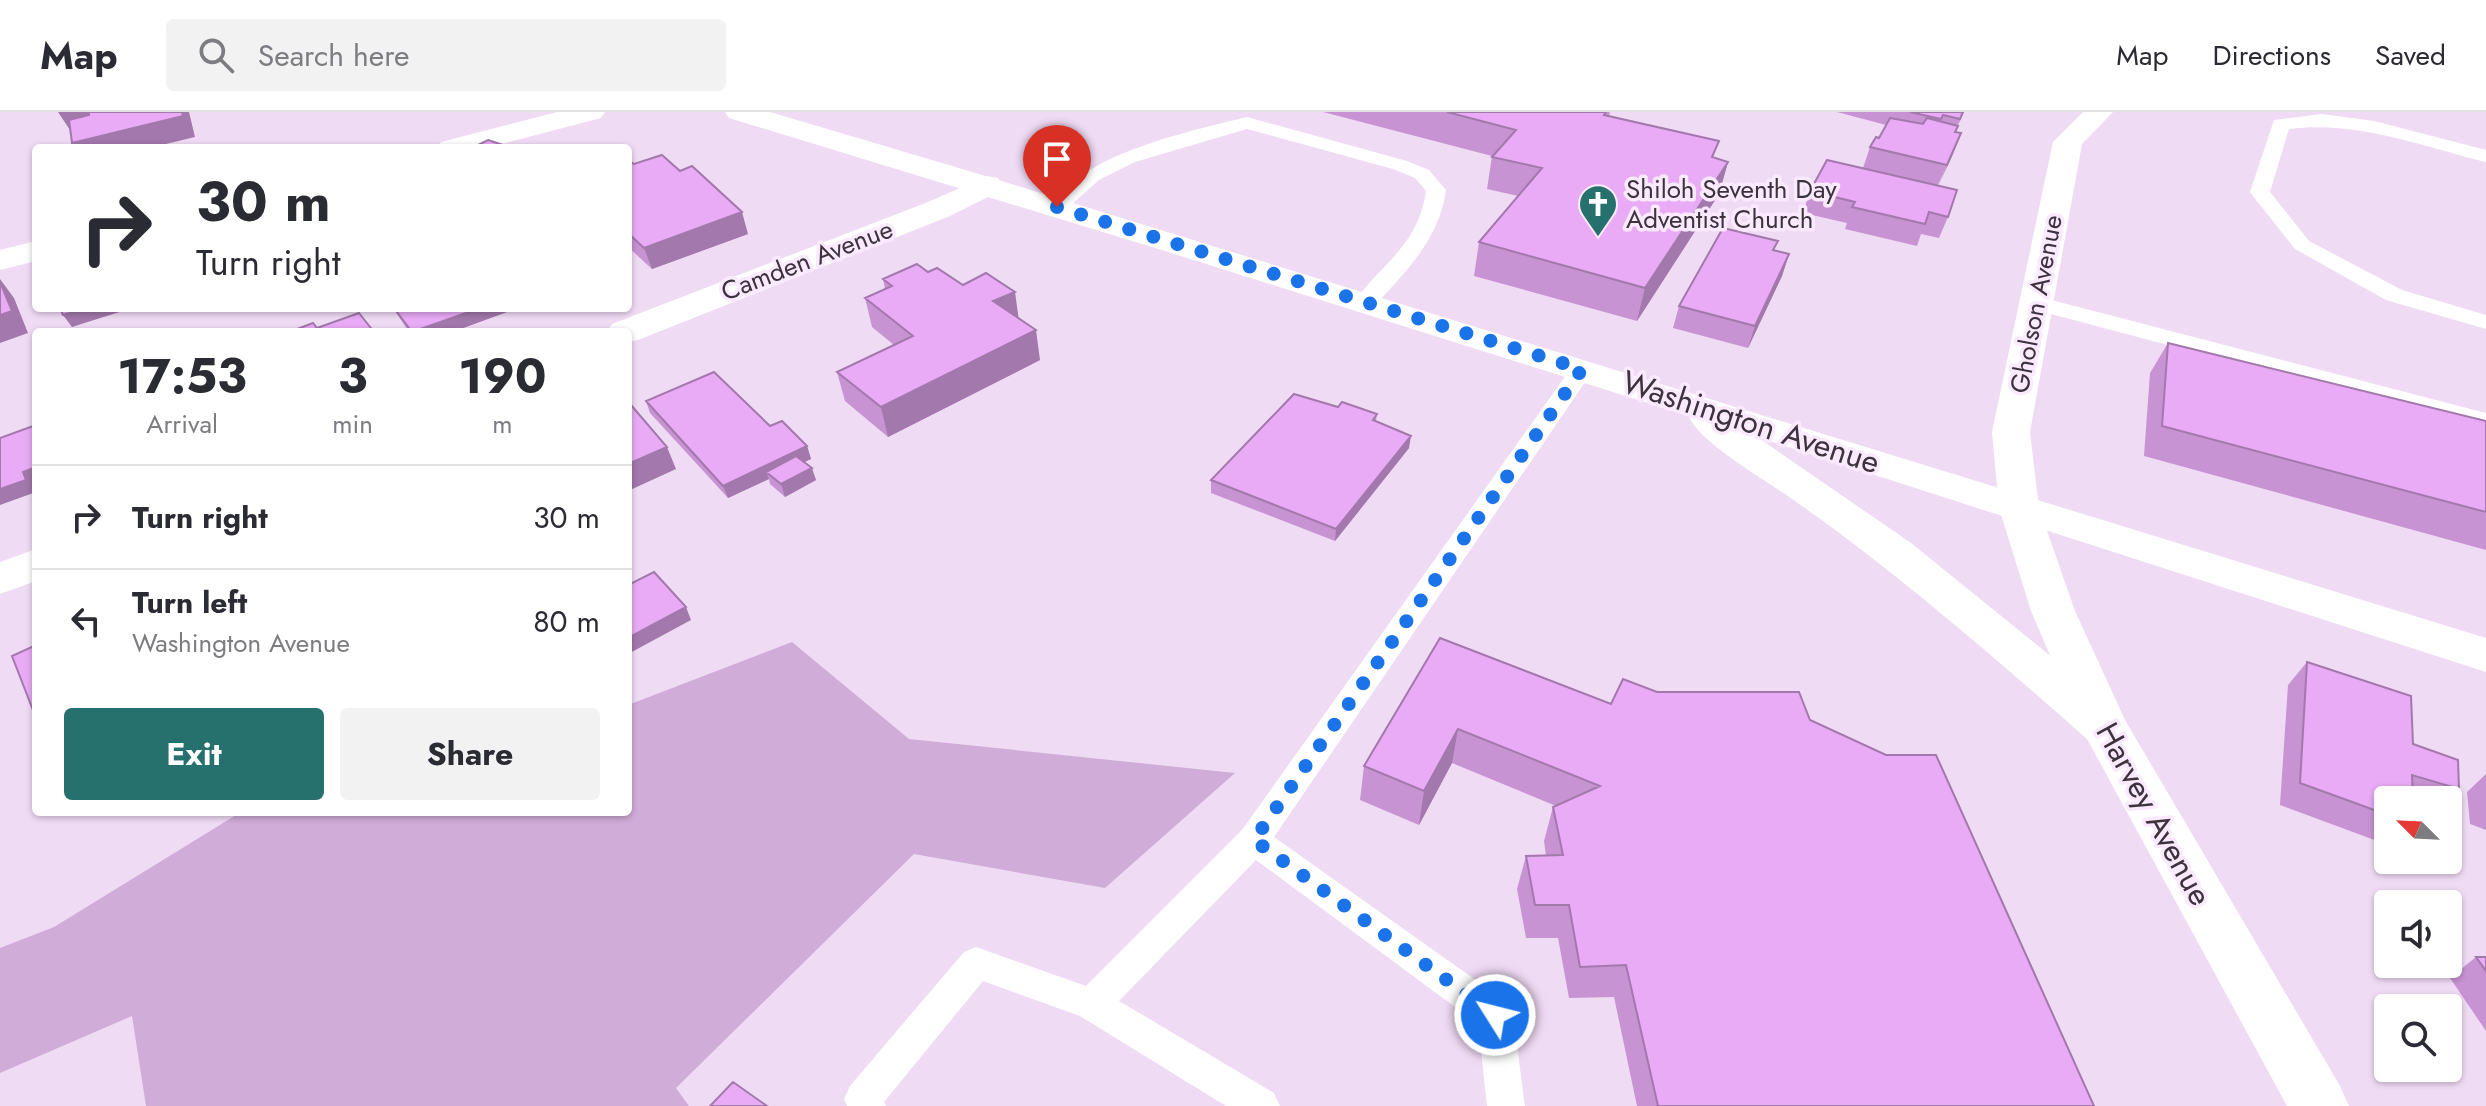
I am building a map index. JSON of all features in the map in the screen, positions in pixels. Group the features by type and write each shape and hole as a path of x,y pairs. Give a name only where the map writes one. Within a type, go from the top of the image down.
{"street":[{"path":"467,144 591,112"},
{"name":"Washington Avenue","path":"739,112 987,185 1690,402 2486,655"},
{"name":"Gholson Avenue","path":"2019,508 2011,432 2068,142 2099,112"},
{"name":"Camden Avenue","path":"632,329 939,209 987,185"},
{"path":"0,260 32,252"},
{"path":"1690,402 1738,445 1862,528 1974,615 2104,726"},
{"name":"Harvey Avenue","path":"2019,508 2053,611 2104,726 2319,1106"},
{"path":"0,579 32,566"}],"lane":[{"path":"2486,156 2368,120 2322,119 2281,124 2260,192 2302,245 2394,295 2486,322"},
{"path":"1057,207 1092,176 1128,158 1247,123 1400,165 1422,174 1436,190 1435,212 1409,256 1364,303"},
{"path":"2036,303 2486,421"},
{"path":"1092,1004 1254,840 1582,369"},
{"path":"1254,840 1495,1015 1506,1106"},
{"path":"867,1106 863,1099 976,963 1092,1004 1261,1106"}],"shaded area":[{"path":"792,642 909,739 1235,773 1105,888 914,854 676,1088 689,1106 146,1106 132,1016 0,1073 0,948 54,927 234,816 632,816 632,703"}],"building":[{"path":"89,112 182,112 183,116 72,143 69,120 89,115"},
{"name":"Shiloh Seventh Day Adventist Church","path":"1447,112 1606,112 1604,115 1719,141 1712,157 1728,162 1645,288 1479,242 1542,168 1492,157 1516,130"},
{"path":"1910,112 1963,112 1960,119 1943,115 1941,119"},
{"path":"1890,118 1923,124 1927,118 1958,126 1955,132 1961,133 1947,165 1870,147"},
{"path":"662,155 680,171 692,166 742,212 644,248 632,237 632,163"},
{"path":"1827,160 1957,190 1948,217 1929,212 1925,224 1852,207 1855,202 1810,191"},
{"path":"1723,228 1778,241 1773,250 1789,254 1755,326 1679,306"},
{"path":"917,264 928,272 937,268 963,285 986,273 1015,292 993,301 1036,330 881,407 837,372 913,336 865,298 892,286 883,279"},
{"path":"0,282 12,311 0,315"},
{"path":"397,312 469,312 423,328 409,328"},
{"path":"359,313 371,328 317,328"},
{"path":"313,323 317,328 300,328"},
{"path":"2168,343 2486,421 2486,512 2162,426"},
{"path":"714,372 770,426 782,421 807,446 723,486 646,401"},
{"path":"1294,394 1338,407 1342,402 1377,414 1373,420 1411,436 1336,529 1211,480"},
{"path":"632,406 667,447 632,462"},
{"path":"32,426 32,469 23,472 26,480 0,489 0,438"},
{"path":"796,456 812,468 781,484 766,472"},
{"path":"654,572 686,607 632,636 632,583"},
{"path":"1440,638 1611,704 1623,679 1657,692 1799,692 1810,720 1886,755 1936,755 2094,1106 1658,1106 1626,965 1580,967 1569,905 1535,905 1526,856 1563,855 1553,807 1600,786 1458,729 1424,791 1364,766"},
{"path":"32,647 32,708 12,656"},
{"path":"2307,662 2411,696 2413,744 2458,760 2459,786 2412,775 2412,786 2374,786 2374,810 2300,783"},
{"path":"2476,957 2486,957 2486,971"},
{"path":"733,1082 767,1106 710,1106"}],"place":[{"name":"Shiloh Seventh Day Adventist Church","path":"1598,238"}],"route":[{"path":"1057,207 1582,369 1254,840 1495,1015"}]}
